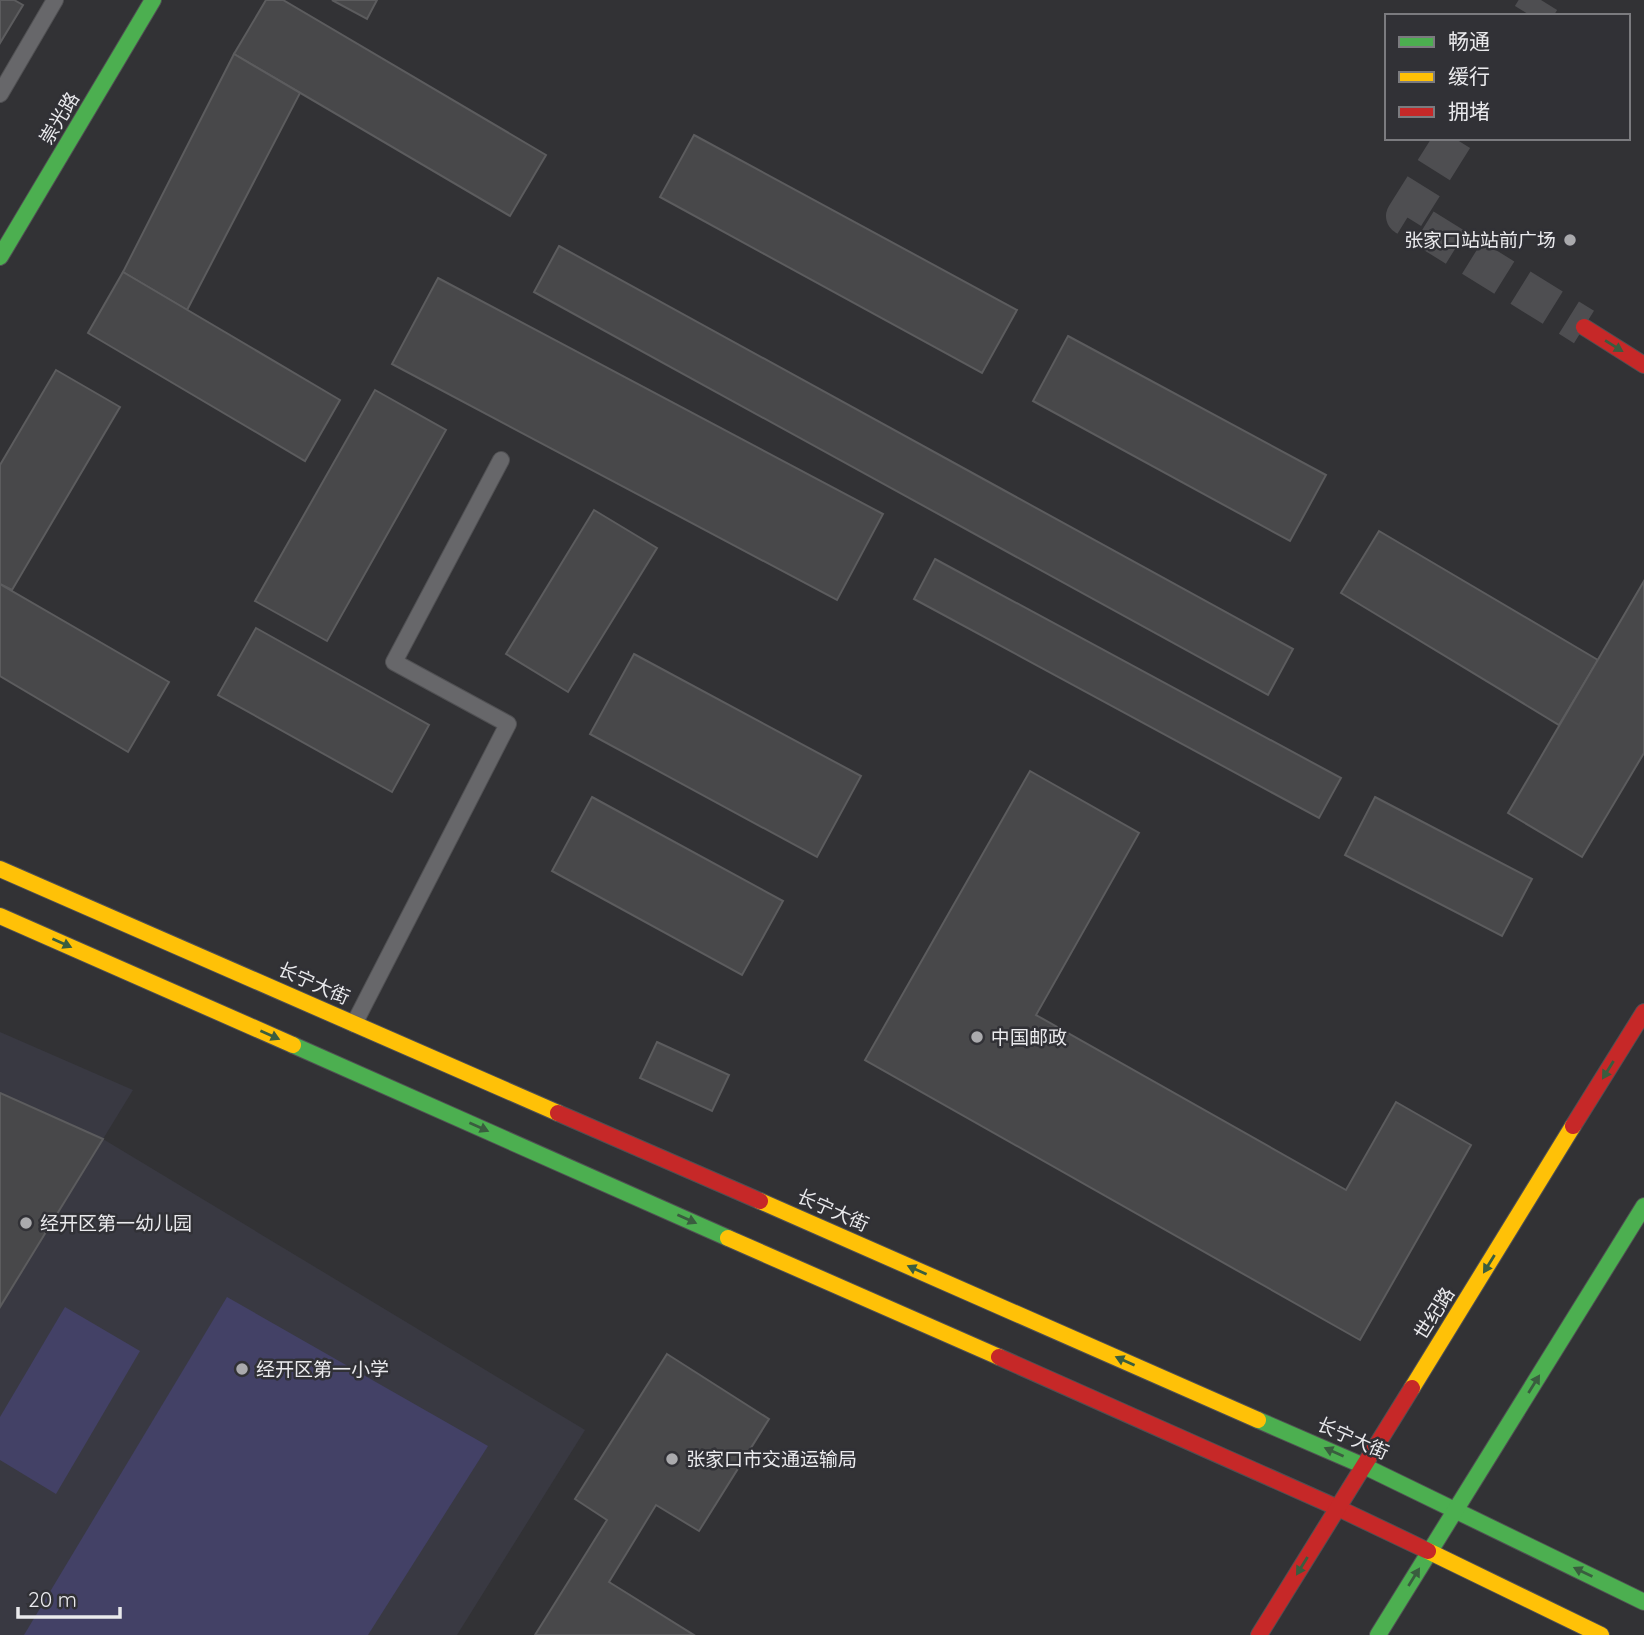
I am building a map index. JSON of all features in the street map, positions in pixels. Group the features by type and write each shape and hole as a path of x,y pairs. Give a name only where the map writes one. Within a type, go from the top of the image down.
{"main road":[{"name":"崇光路","path":"0,257 153,0"},
{"path":"1584,327 1644,365"},
{"name":"长宁大街","path":"0,869 1364,1466 1644,1602"},
{"path":"0,916 1338,1508 1601,1635"},
{"name":"世纪路","path":"1259,1635 1644,1012"},
{"path":"1378,1635 1644,1206"}],"lane":[{"path":"0,94 50,2"},
{"path":"354,1024 508,724 394,662 501,460"}],"shaded area":[{"name":"经开区第一小学","path":"0,1032 133,1090 103,1139 585,1430 457,1635 0,1635"},
{"path":"227,1297 488,1446 368,1635 24,1635"},
{"path":"65,1307 140,1351 56,1494 0,1460 0,1417"}],"building":[{"path":"0,0 14,0 23,5 0,43"},
{"path":"266,0 283,0 546,155 510,216 234,54"},
{"path":"332,0 377,0 367,19"},
{"path":"234,54 300,93 187,310 123,272"},
{"path":"694,135 1017,310 982,373 660,197"},
{"path":"559,246 1293,649 1268,695 534,292"},
{"path":"123,272 340,400 305,461 88,333"},
{"path":"438,278 883,514 837,600 392,364"},
{"path":"1068,336 1326,475 1290,541 1033,401"},
{"path":"56,370 120,407 12,590 0,584 0,465"},
{"path":"375,390 446,430 327,641 255,601"},
{"path":"594,510 657,548 568,692 506,654"},
{"path":"1379,531 1598,660 1559,725 1341,593"},
{"path":"935,559 1341,778 1319,818 914,599"},
{"path":"1644,581 1644,753 1582,857 1508,813"},
{"path":"0,584 169,682 128,752 0,676"},
{"path":"256,628 429,725 392,792 218,695"},
{"path":"634,654 861,776 817,857 590,734"},
{"name":"中国邮政","path":"1030,771 1139,833 1036,1015 1346,1190 1396,1102 1471,1145 1360,1340 865,1060"},
{"path":"592,797 783,901 742,975 552,871"},
{"path":"1375,797 1532,879 1502,936 1345,855"},
{"path":"657,1042 729,1075 712,1111 640,1078"},
{"name":"经开区第一幼儿园","path":"0,1093 103,1139 0,1307"},
{"name":"张家口市交通运输局","path":"667,1354 769,1419 699,1531 656,1505 609,1582 694,1635 535,1635 607,1520 575,1499"}],"tunnel":[{"path":"1532,14 1541,0"},
{"path":"1453,140 1405,216 1584,327"}],"traffic: fast":[{"path":"0,257 153,0"},
{"path":"293,1045 728,1238"},
{"path":"1378,1635 1644,1206"},
{"path":"1258,1420 1364,1466 1644,1602"}],"traffic: slow":[{"path":"0,869 558,1113"},
{"path":"0,916 293,1045"},
{"path":"1412,1388 1573,1126"},
{"path":"760,1201 1258,1420"},
{"path":"728,1238 999,1357"},
{"path":"1428,1551 1601,1635"}],"traffic: jam":[{"path":"1584,327 1644,365"},
{"path":"1573,1126 1644,1012"},
{"path":"558,1113 760,1201"},
{"path":"999,1357 1428,1551"},
{"path":"1259,1635 1412,1388"}],"place":[{"name":"张家口站站前广场","path":"1570,240"},
{"name":"中国邮政","path":"977,1037"},
{"name":"经开区第一幼儿园","path":"26,1223"},
{"name":"经开区第一小学","path":"242,1369"},
{"name":"张家口市交通运输局","path":"672,1459"}]}
